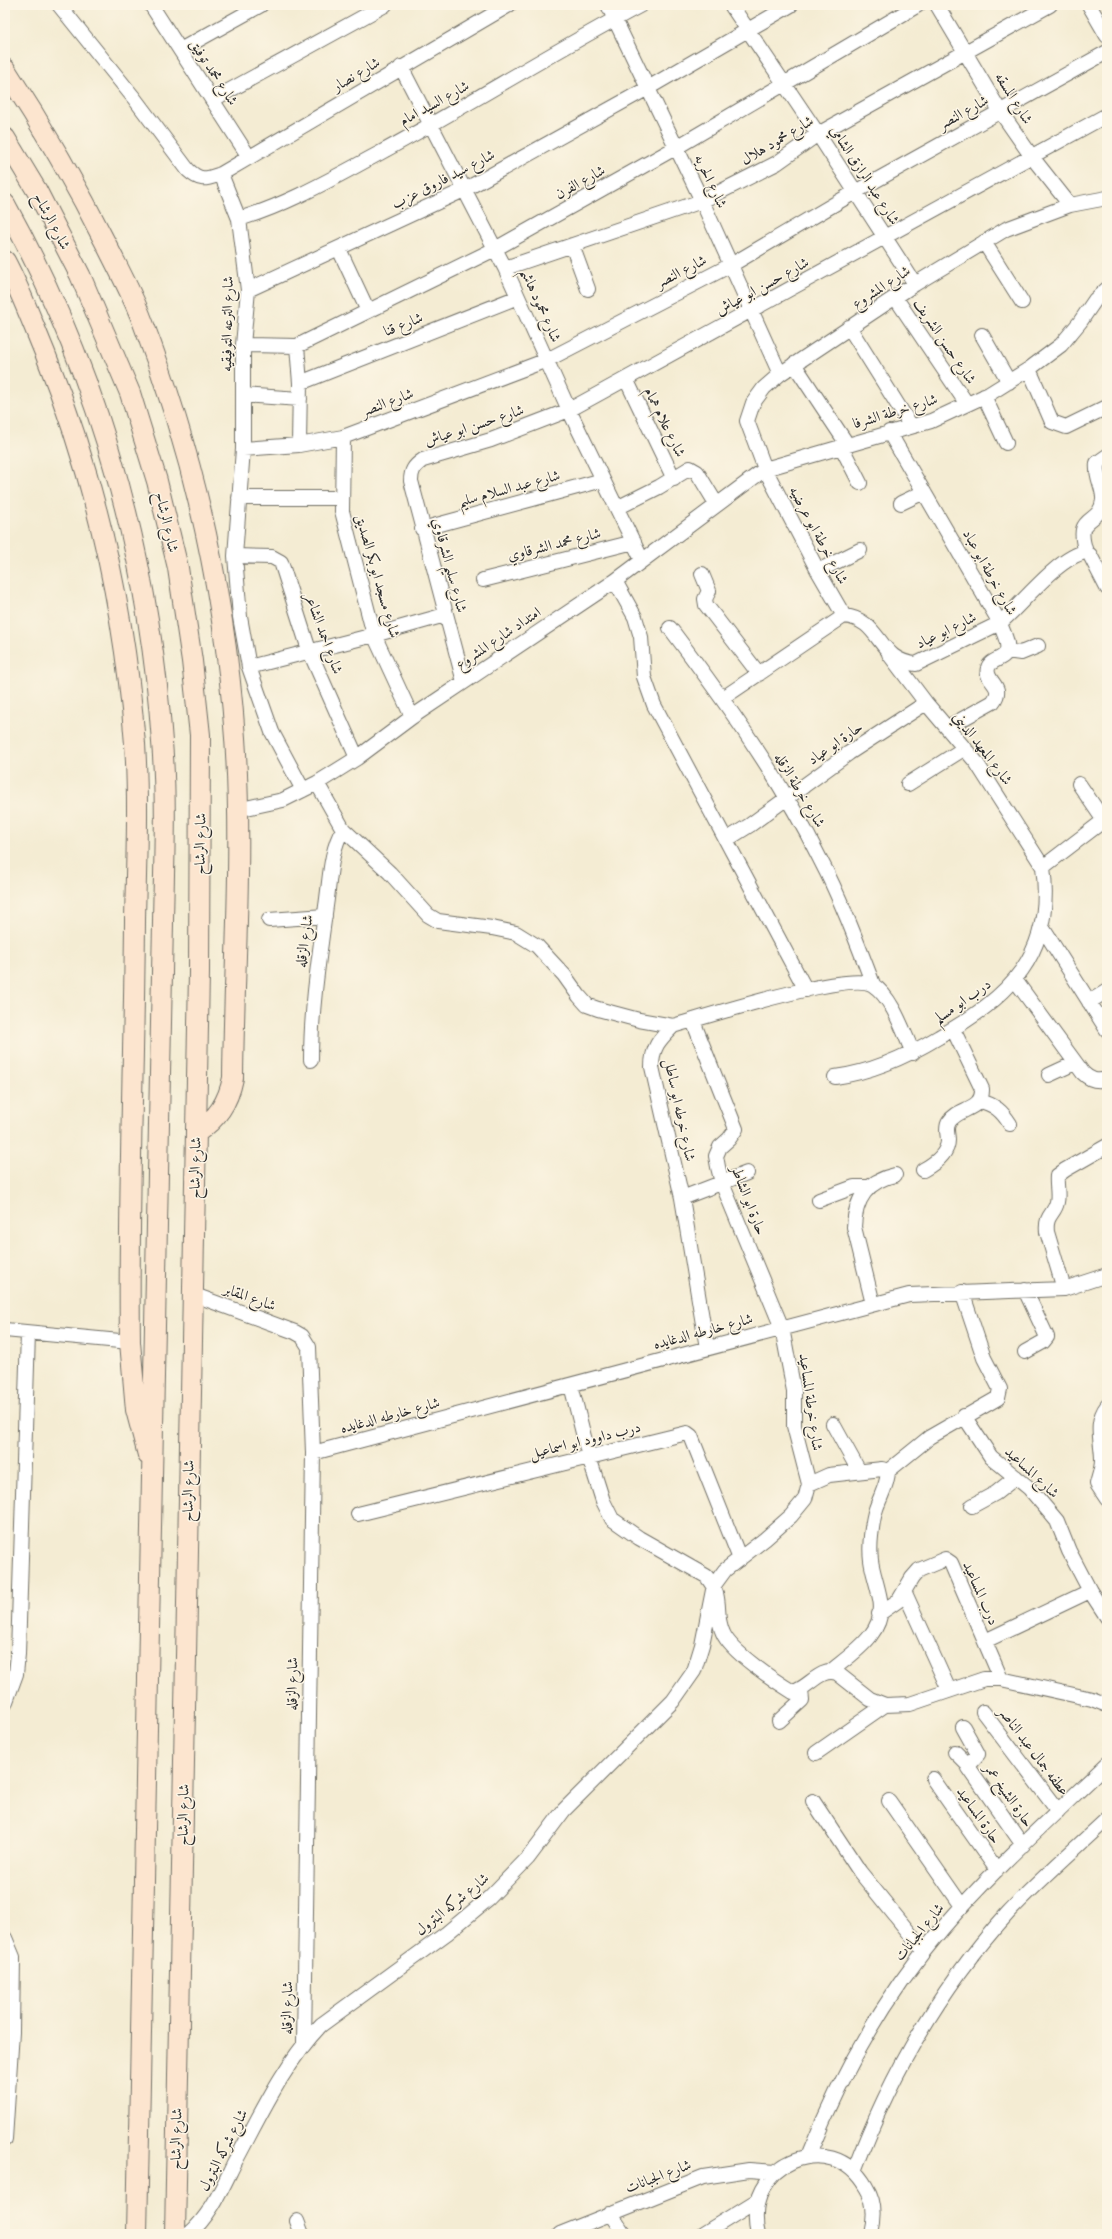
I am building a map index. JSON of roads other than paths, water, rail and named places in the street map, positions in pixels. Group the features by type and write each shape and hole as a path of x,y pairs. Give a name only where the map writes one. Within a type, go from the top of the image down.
{"main road":[{"path":"5,69 54,146 116,264 142,318 176,417 206,526 223,624 235,739 237,810 233,1078 230,1092 217,1116 196,1133"},
{"name":"شارع الرشاح","path":"5,138 59,233 96,311 127,386 157,481 178,568 192,661 200,735 201,785 196,1133 174,2234"},
{"path":"5,204 27,244 68,335 104,433 129,517 147,606 155,664 162,743 164,829 153,1468 137,2234"},
{"path":"5,261 24,301 62,396 84,462 102,530 119,606 128,671 135,747 136,830 130,1342 131,1372 138,1425 153,1468"}],"street":[{"path":"59,5 134,98 188,170 196,177 206,179 221,174"},
{"name":"شارع محمد توفيق","path":"150,5 249,157"},
{"path":"180,50 261,5"},
{"path":"212,100 385,5"},
{"name":"شارع نصار","path":"221,174 509,5"},
{"name":"شارع الحريه","path":"608,5 677,147 780,374"},
{"name":"شارع السيد امام","path":"239,219 268,210 310,191 430,126 614,19 641,5"},
{"name":"شارع عبد الرازق الشامي","path":"731,5 818,134 915,284"},
{"name":"شارع سيد فاروق عزب","path":"248,290 464,190 648,88 747,29 792,5"},
{"name":"شارع الفرن","path":"243,345 297,346 495,249 677,147 918,5"},
{"name":"شارع المسقه","path":"937,5 1000,111 1032,157 1070,205"},
{"name":"شارع محمود هلال","path":"505,268 702,201 777,163 818,134 1050,5"},
{"path":"1089,5 1107,36"},
{"name":"شارع النصر","path":"242,449 299,445 343,437 547,360 731,265 855,192 1107,52"},
{"name":"شارع محمود هاشم","path":"401,68 505,268 570,410 642,560"},
{"name":"شارع حسن ابو عياش","path":"423,460 491,440 570,410 1107,115"},
{"name":"شارع الترعه التوفيقيه","path":"221,174 239,219 248,290 243,345 242,449 235,556 240,617 249,666 272,732 303,790"},
{"name":"شارع المشروع","path":"765,470 747,421 753,403 764,388 780,374 915,284 1006,229 1070,205 1107,198"},
{"path":"984,242 1022,302"},
{"path":"572,245 588,289"},
{"path":"339,249 368,311"},
{"name":"شارع خرطة الشرفا","path":"765,470 844,445 930,421 984,396 1029,370 1061,345 1096,300 1107,289"},
{"name":"شارع قنا","path":"300,383 518,296"},
{"name":"شارع حسن الشريف","path":"895,297 967,404"},
{"path":"849,328 911,426"},
{"path":"982,335 1009,382"},
{"path":"297,346 300,383 299,445"},
{"path":"794,364 844,445 860,483"},
{"path":"1029,370 1052,422 1058,426 1066,427 1107,407"},
{"name":"شارع علام همام","path":"626,379 674,479"},
{"path":"243,395 300,399"},
{"path":"984,396 1006,444"},
{"name":"شارع خرطة ابو عباد","path":"889,432 1000,623 1007,651"},
{"name":"شارع مسجد ابو بكر الصديق","path":"343,437 342,511 374,635 412,717"},
{"path":"1107,456 1097,464 1096,472 1103,499 1101,507 1081,530 1081,537 1086,552 1092,559 1107,588"},
{"name":"شارع سليم الشرقاوي","path":"423,460 413,468 411,481 422,529 464,682"},
{"path":"617,508 674,479 690,468 694,469 717,505"},
{"name":"امتداد شارع المشروع","path":"237,810 283,800 317,783 356,758 412,717 614,581 765,470"},
{"name":"شارع خرطة ابو عرضيه","path":"765,470 818,571 844,616"},
{"name":"شارع عبد السلام سليم","path":"422,529 604,480"},
{"path":"901,503 924,492"},
{"path":"239,498 342,498"},
{"name":"شارع محمد الشرقاوي","path":"482,580 634,542"},
{"path":"818,571 860,550"},
{"name":"شارع ابو عياد","path":"844,616 862,621 877,635 889,654 904,663 916,664 1000,623 1054,571 1079,554 1086,552"},
{"name":"شارع احمد الشاعر","path":"235,556 272,557 281,562 309,650 356,758"},
{"path":"702,574 709,591 706,599 706,605 759,674"},
{"path":"614,581 635,617 641,637 644,677 654,704 806,990"},
{"path":"249,666 374,635 446,615"},
{"path":"723,698 844,616"},
{"name":"شارع خرطة الزقله","path":"670,628 723,698 787,798 820,859 853,930 873,984"},
{"path":"948,727 994,702 997,697 998,690 988,673 988,668 991,663 1004,656 1007,651 1021,652 1038,646"},
{"name":"شارع المعهد الديني","path":"889,654 926,703 948,727 976,762 1043,867"},
{"name":"حارة ابو عياد","path":"726,840 750,825 849,753 926,703"},
{"path":"908,784 965,748"},
{"path":"317,783 343,829 390,872 428,914 438,921 492,928 516,933 537,946 564,975 579,996 588,1005 598,1010 673,1026 806,990 855,981 864,981 873,984 894,1012 913,1053"},
{"path":"1043,867 1106,821 1079,784"},
{"name":"شارع الزقله","path":"311,1060 311,1017 335,845 343,829"},
{"name":"درب ابو مسلم","path":"835,1076 873,1069 913,1053 996,999 1015,980 1027,964 1042,927 1046,894 1043,867"},
{"path":"269,920 325,916"},
{"path":"1042,927 1107,1030"},
{"path":"1015,980 1075,1063 1089,1079 1097,1081 1107,1079"},
{"path":"1089,1002 1107,991"},
{"name":"حارة ابو الشاطر","path":"693,1020 736,1129 730,1139 720,1146 716,1156 722,1183 782,1328"},
{"name":"شارع خرطه ابو ساطل","path":"673,1026 661,1038 652,1053 652,1067 682,1198 708,1348"},
{"path":"924,1170 941,1157 946,1148 948,1123 953,1117 973,1107 979,1101 982,1089 952,1029"},
{"path":"1049,1075 1075,1063"},
{"path":"979,1101 994,1106 1010,1124"},
{"path":"1064,1288 1047,1232 1046,1223 1050,1212 1057,1205 1059,1196 1056,1185 1057,1176 1064,1170 1107,1146"},
{"path":"682,1198 747,1173"},
{"path":"874,1304 854,1227 856,1210 868,1187 880,1178 895,1175"},
{"path":"819,1200 854,1187 868,1187"},
{"name":"شارع خارطه الدغايده","path":"313,1453 909,1295 1064,1288 1107,1275"},
{"path":"1025,1290 1047,1337 1043,1342 1025,1352"},
{"path":"888,1471 930,1437 964,1416 994,1401 1000,1394 1000,1389 984,1358 962,1292"},
{"name":"شارع المقابر","path":"192,1294 295,1332"},
{"name":"شارع خرطة المساعيد","path":"782,1328 794,1391 794,1426 809,1484"},
{"path":"5,1330 130,1342"},
{"name":"شارع الزقله","path":"295,1332 302,1336 309,1347 313,1453 304,2043"},
{"path":"5,1704 16,1674 18,1654 28,1333"},
{"path":"571,1384 589,1457 602,1501 612,1519 639,1538 706,1576 714,1585 719,1599 722,1633 732,1645 782,1686 793,1692 802,1690 826,1671 831,1671 837,1673 870,1699 884,1705 910,1704 984,1679 1001,1679 1092,1699 1107,1705"},
{"path":"1107,1406 1100,1418 1102,1471 1097,1484 1107,1499"},
{"name":"شارع المساعيد","path":"964,1416 991,1457 1016,1477 1043,1503 1057,1521 1069,1550 1090,1591 1107,1617"},
{"path":"834,1424 859,1471"},
{"name":"درب داوود ابو اسماعيل","path":"358,1514 687,1433 691,1436 740,1559"},
{"path":"714,1585 725,1570 791,1516 805,1499 809,1484 829,1475 882,1469 888,1471"},
{"path":"831,1671 862,1646 874,1631 880,1614 880,1600 869,1556 876,1510 888,1477 888,1471"},
{"path":"972,1506 996,1493 1016,1477"},
{"name":"درب المساعيد","path":"880,1614 899,1600 905,1593 906,1587 919,1570 945,1559 951,1563 1001,1679"},
{"name":"شارع شركه البترول","path":"189,2234 210,2211 272,2091 287,2066 304,2043 321,2025 447,1933 489,1898 528,1858 564,1810 673,1701 694,1671 702,1645 714,1585"},
{"path":"985,1641 1090,1591"},
{"path":"905,1593 949,1690"},
{"path":"779,1721 802,1700 802,1690"},
{"path":"816,1753 884,1705"},
{"name":"عطفه جمال عبد الناصر","path":"983,1712 1058,1811"},
{"name":"حارة الشيخ عمر","path":"963,1727 978,1754 968,1765"},
{"name":"حارة الشيخ عمر","path":"955,1752 968,1765 1023,1845"},
{"name":"شارع الجبانات","path":"808,2157 831,2102 865,2037 889,1999 924,1951 962,1906 997,1870 1107,1764"},
{"name":"حارة المساعيد","path":"933,1779 997,1870"},
{"path":"813,1800 860,1872 924,1951"},
{"path":"889,1801 962,1906"},
{"path":"854,2171 893,2077 916,2036 945,1990 965,1963 1009,1912 1107,1819"},
{"path":"5,1938 13,1957 12,2032 5,2138"},
{"path":"758,2234 756,2222 758,2200 761,2190 775,2172 784,2165 808,2157 832,2159 854,2171 863,2180 872,2203 874,2215 870,2234"},
{"name":"شارع الجبانات","path":"560,2234 702,2177 749,2170 775,2172"},
{"path":"703,2234 758,2200"},
{"path":"610,2213 624,2234"}]}
